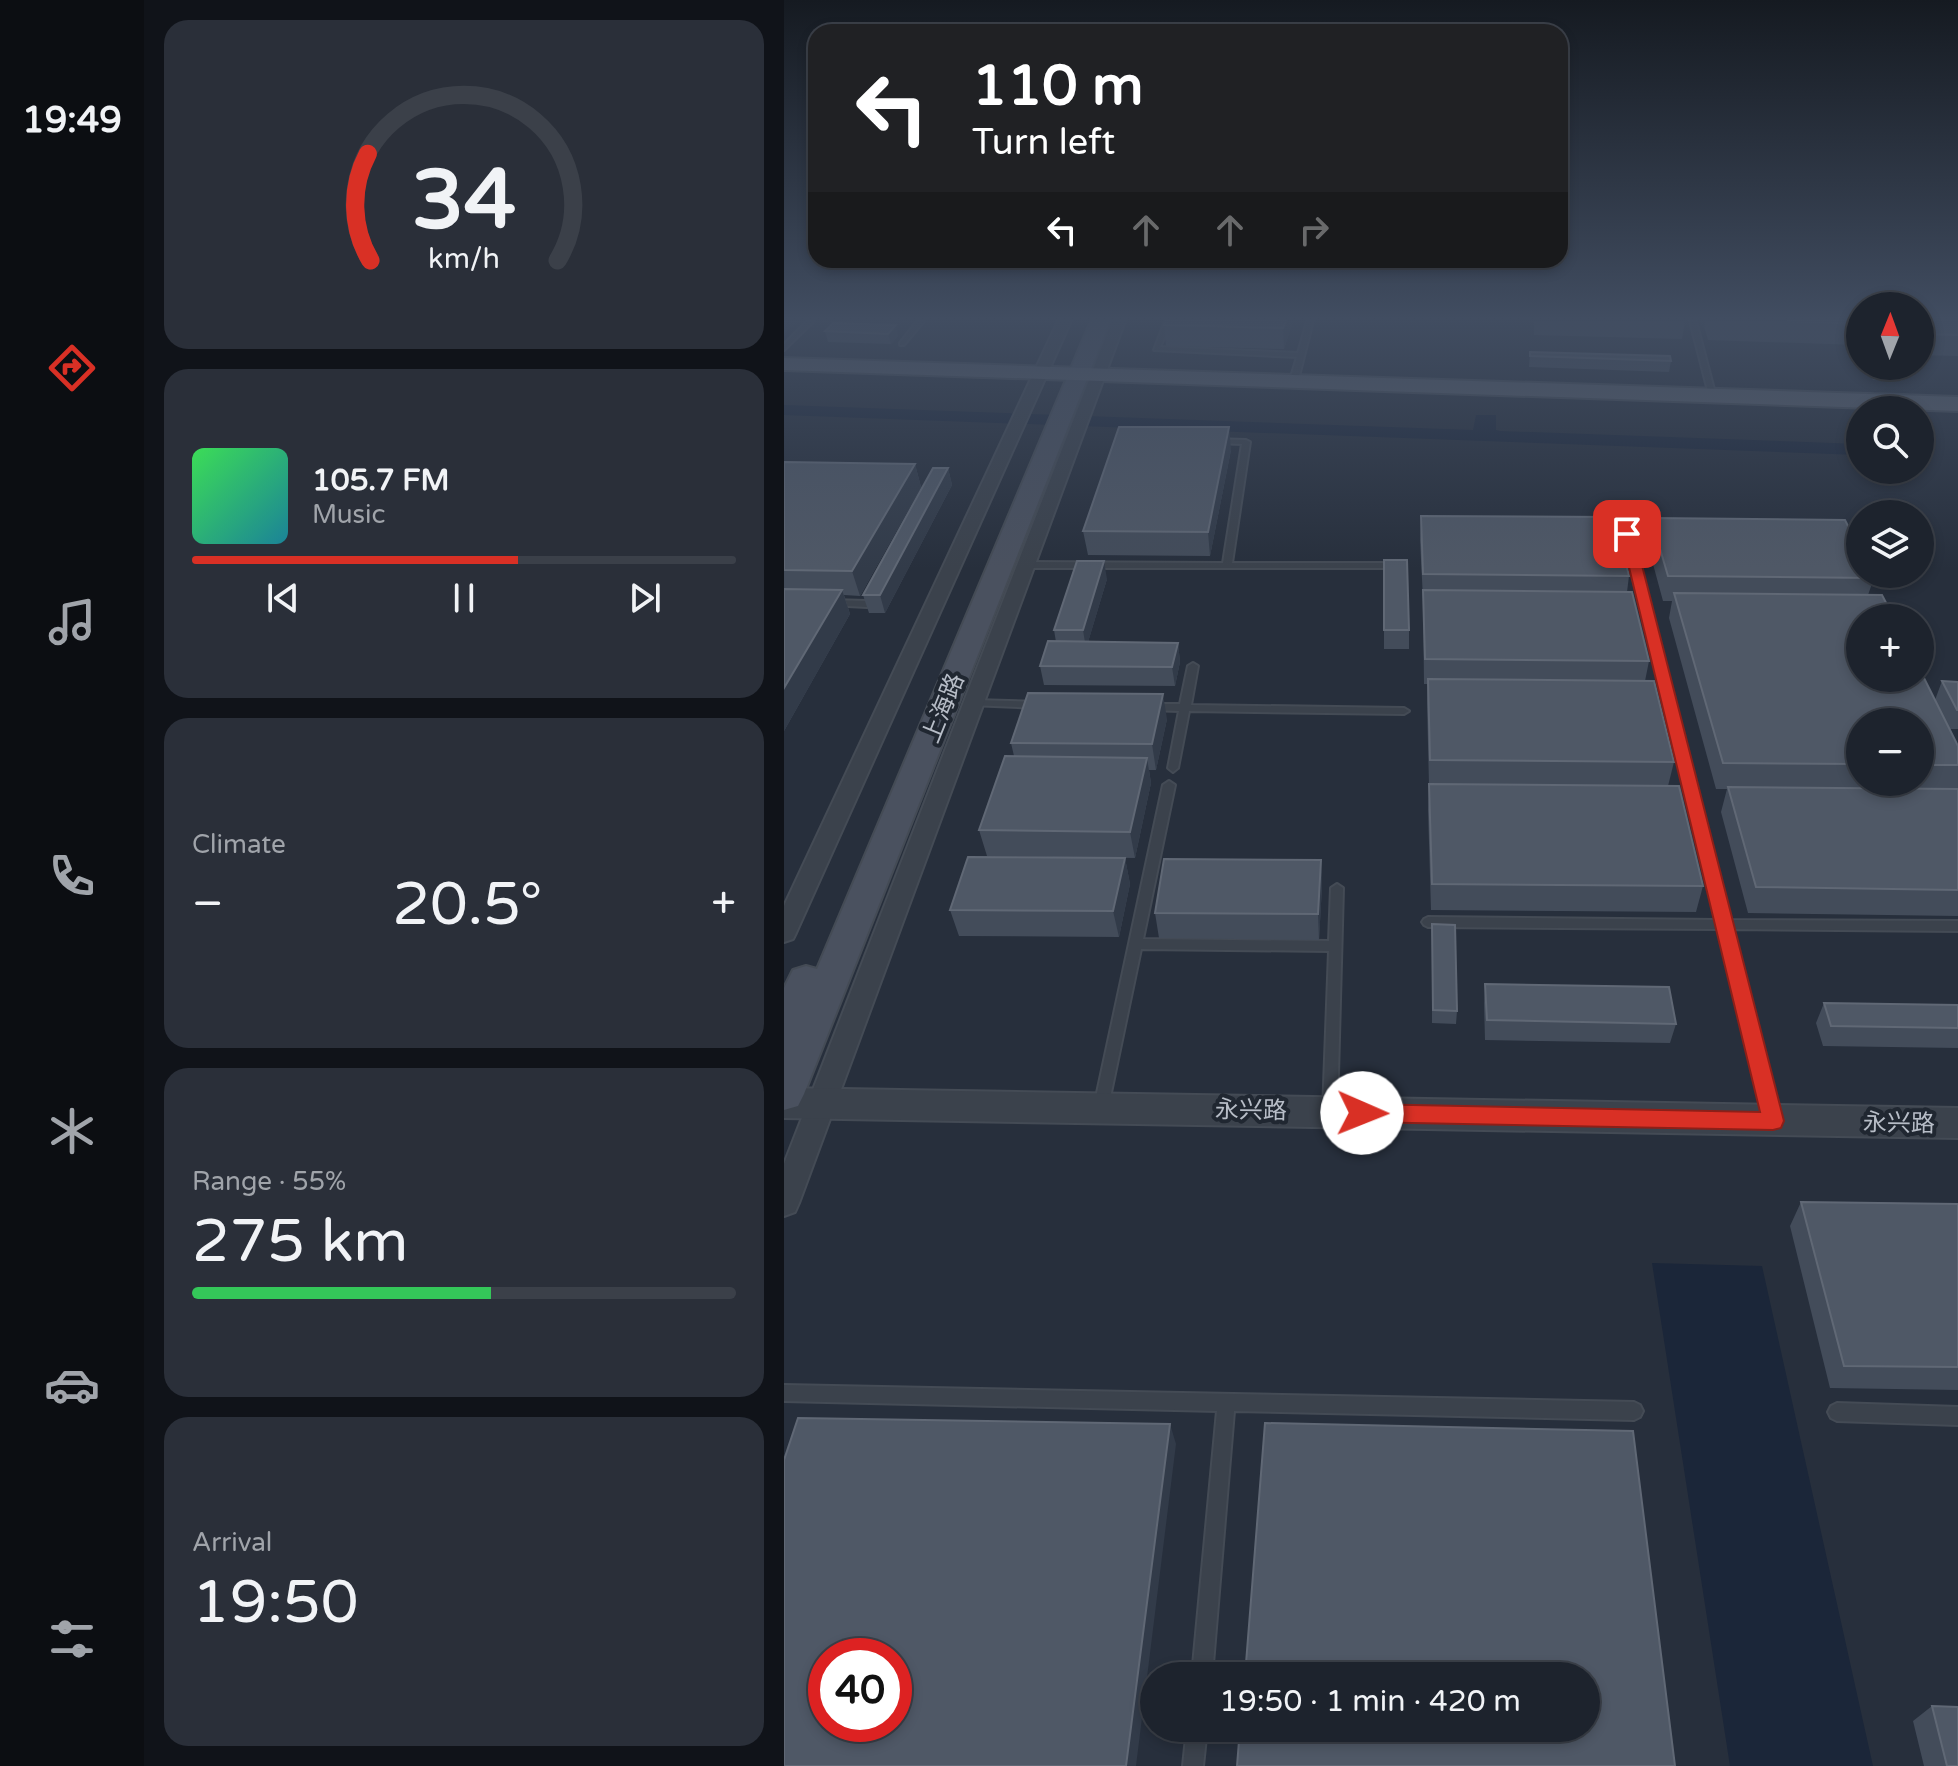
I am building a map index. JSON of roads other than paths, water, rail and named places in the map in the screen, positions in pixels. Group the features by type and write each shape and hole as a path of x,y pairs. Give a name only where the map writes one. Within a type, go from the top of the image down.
{"main road":[{"name":"上海路","path":"784,1031 1059,403"},
{"name":"上海路","path":"784,1094 1060,403"},
{"path":"1590,403 1846,414"},
{"path":"1934,417 1958,418"}],"street":[{"path":"784,933 1057,403"},
{"path":"784,1203 1026,565 1064,403"},
{"name":"永兴路","path":"784,1103 1958,1123"}],"lane":[{"path":"1202,441 1246,442 1227,566"},
{"path":"1612,534 1673,535"},
{"path":"1627,534 1773,1121"},
{"path":"1026,565 1382,566"},
{"path":"825,603 867,604"},
{"path":"1173,768 1193,666"},
{"path":"974,703 1049,705"},
{"path":"1140,707 1404,711"},
{"path":"1101,1107 1169,785"},
{"path":"1330,1112 1337,888"},
{"path":"1428,922 1958,926"},
{"path":"1136,944 1336,946"},
{"path":"784,1393 1634,1411"},
{"path":"1203,1662 1226,1403"},
{"path":"1837,1412 1958,1416"},
{"path":"1193,1766 1196,1742"}],"water":[{"path":"784,405 1473,430 1476,415 1496,415 1496,430 1500,431 1846,443 1846,454 784,415"},
{"path":"1652,1263 1762,1266 1873,1766 1730,1766"}]}
